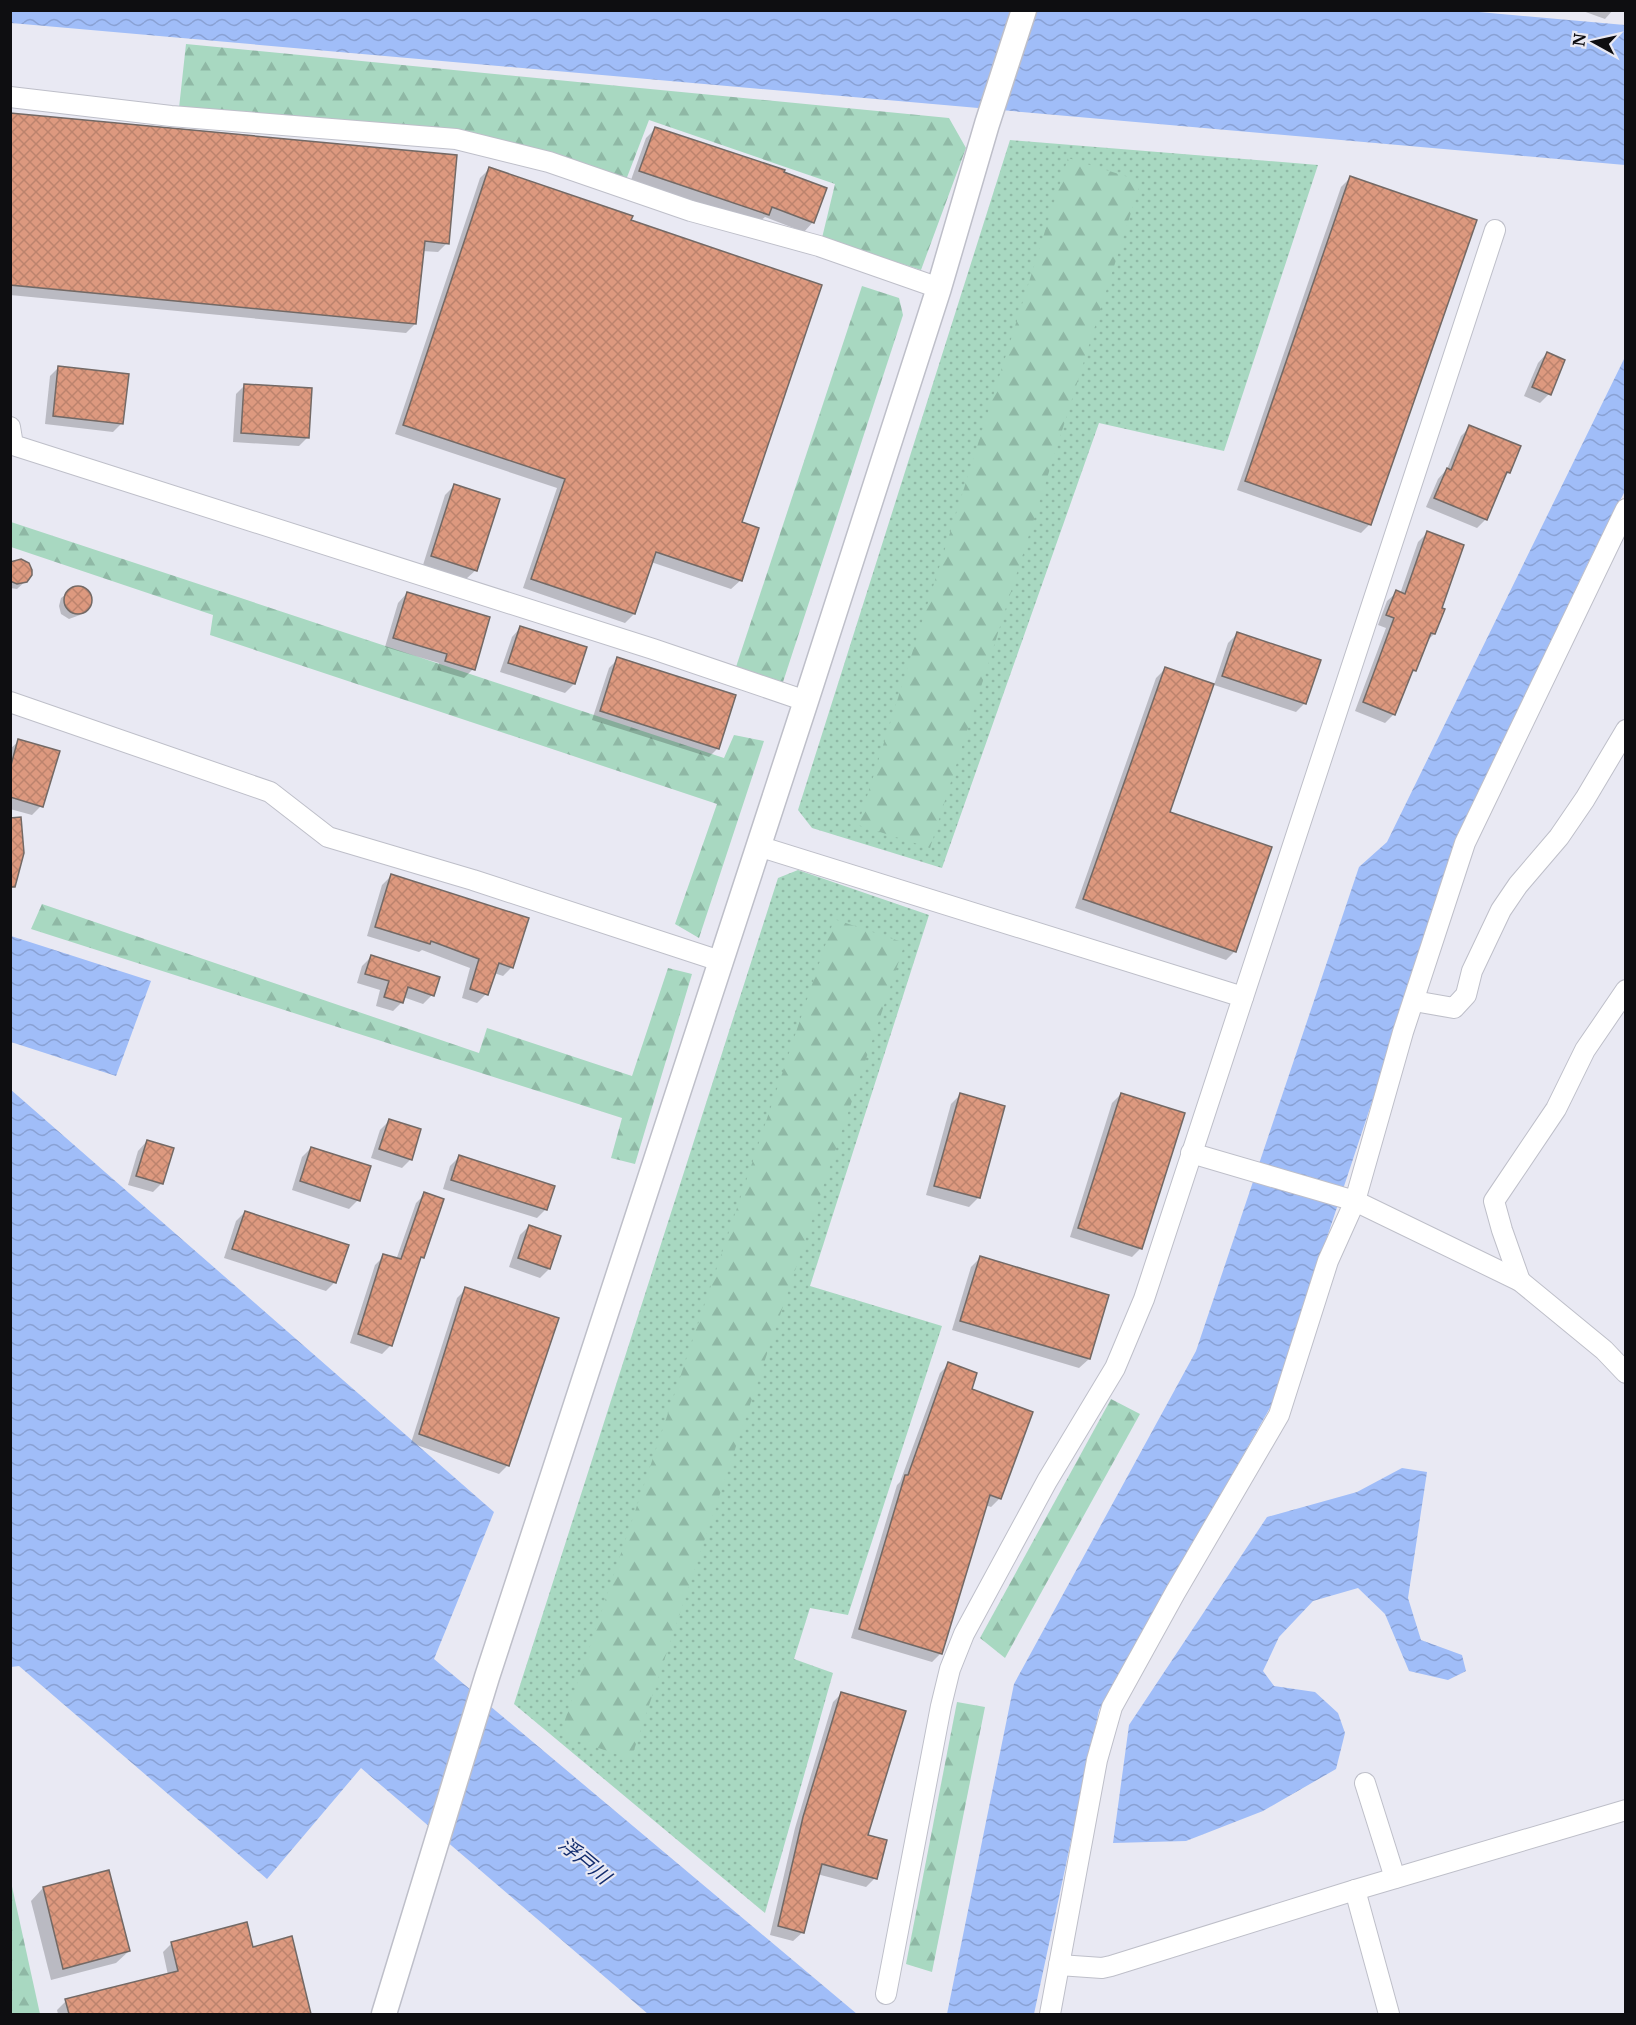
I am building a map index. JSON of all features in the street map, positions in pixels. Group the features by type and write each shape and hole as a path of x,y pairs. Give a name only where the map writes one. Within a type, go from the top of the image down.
{"street":[{"path":"384,2014 487,1677 939,288 1023,10"},
{"path":"10,97 171,116 456,139 549,162 691,211 819,246 939,288"},
{"path":"886,1994 950,1669 964,1634 1047,1481 1114,1368 1144,1299 1495,230"},
{"path":"10,427 13,445 653,649 806,701"},
{"path":"1050,2014 1097,1760 1112,1707 1174,1593 1279,1415 1328,1261 1355,1201 1414,1001 1465,843 1626,509"},
{"path":"10,702 270,792 328,837 473,880 720,961"},
{"path":"1414,1001 1454,1008 1466,995 1472,971 1501,910 1518,885 1566,827 1626,730"},
{"path":"758,846 1243,997"},
{"path":"1520,1281 1494,1200 1556,1109 1586,1050 1626,990"},
{"path":"1191,1154 1355,1201 1520,1281 1604,1350 1626,1372"},
{"path":"1365,1783 1395,1878"},
{"path":"1059,1965 1102,1968 1111,1966 1355,1890 1626,1810"},
{"path":"1355,1890 1389,2014"}],"green space":[{"path":"186,44 949,118 966,148 921,270 822,238 835,184 649,120 626,180 552,155 179,108"},
{"path":"1010,140 1318,165 1224,451 1099,423 942,868 812,828 798,810"},
{"path":"1068,158 1141,181 930,848 858,825"},
{"path":"862,286 899,298 903,315 783,682 736,667"},
{"path":"11,522 724,758 734,735 764,741 699,938 675,924 717,804 210,635 213,615 11,547"},
{"path":"798,870 929,915 810,1286 942,1326 848,1615 810,1608 794,1659 833,1673 765,1913 514,1704 778,878"},
{"path":"42,904 479,1053 487,1028 632,1076 668,968 692,974 635,1164 611,1158 622,1118 31,929"},
{"path":"834,919 905,943 631,1759 560,1735"},
{"path":"1111,1399 1140,1414 1005,1658 980,1638"},
{"path":"957,1702 985,1707 932,1972 906,1964"},
{"path":"11,1882 40,2014 11,2014"}],"water":[{"path":"1457,10 1625,25 1625,165 11,23 10,11"},
{"path":"1625,357 1625,491 1588,563 1462,831 1271,1406 1099,1710 1034,2014 947,2014 1014,1684 1196,1351 1359,867 1387,842"},
{"path":"11,936 151,981 116,1076 11,1042"},
{"name":"浮戸川","path":"10,1089 494,1512 434,1659 857,2014 648,2014 361,1768 267,1879 19,1666 11,1667"},
{"path":"1402,1468 1427,1472 1408,1598 1421,1640 1462,1655 1466,1671 1448,1680 1409,1671 1385,1614 1358,1588 1313,1601 1279,1637 1263,1671 1274,1686 1315,1692 1338,1713 1345,1733 1336,1769 1263,1811 1186,1841 1113,1843 1129,1725 1267,1517 1357,1492"}],"building":[{"path":"10,113 457,155 449,244 425,241 416,324 10,285"},
{"path":"655,127 785,170 784,172 827,188 814,223 772,207 769,215 639,171"},
{"path":"489,167 633,216 631,220 822,285 742,522 759,528 742,581 656,552 635,614 531,579 565,479 403,425"},
{"path":"1350,176 1477,220 1371,525 1245,481"},
{"path":"1547,352 1565,360 1551,395 1532,387"},
{"path":"58,366 129,374 123,424 53,416"},
{"path":"244,384 312,388 309,438 241,433"},
{"path":"1469,425 1521,446 1510,473 1507,472 1487,520 1434,498 1447,468 1451,470"},
{"path":"454,484 500,499 477,571 431,556"},
{"path":"1427,531 1464,545 1435,634 1431,633 1395,715 1363,702 1394,618 1386,615 1396,590 1405,594"},
{"path":"21,559 29,563 32,575 27,582 17,584 10,581 10,562"},
{"path":"78,586 88,590 92,600 88,610 78,614 68,610 64,600 68,590"},
{"path":"407,592 490,617 475,670 445,661 447,654 393,638"},
{"path":"520,626 587,647 575,684 508,663"},
{"path":"1237,632 1321,660 1306,704 1222,676"},
{"path":"617,657 736,695 719,749 600,711"},
{"path":"1165,667 1214,684 1170,812 1272,847 1236,952 1083,899"},
{"path":"18,739 60,751 43,807 10,797 10,769"},
{"path":"21,817 24,853 15,887 10,887 10,818"},
{"path":"391,874 529,918 513,968 499,963 488,995 470,989 479,959 431,941 430,944 375,927"},
{"path":"371,955 440,977 434,996 408,987 403,1003 384,997 389,981 365,974"},
{"path":"960,1093 1005,1106 980,1198 934,1186"},
{"path":"1121,1093 1185,1113 1142,1249 1078,1228"},
{"path":"389,1119 421,1129 412,1160 379,1149"},
{"path":"147,1140 174,1148 163,1184 136,1176"},
{"path":"311,1147 371,1166 360,1201 300,1181"},
{"path":"459,1155 555,1186 547,1210 451,1180"},
{"path":"424,1192 444,1199 424,1258 421,1257 392,1346 358,1334 383,1254 401,1259"},
{"path":"245,1211 349,1245 336,1283 232,1249"},
{"path":"529,1225 561,1236 550,1269 518,1258"},
{"path":"980,1256 1109,1295 1090,1359 960,1321"},
{"path":"465,1287 559,1318 509,1466 419,1434"},
{"path":"948,1362 977,1373 972,1389 1033,1412 1001,1499 990,1495 942,1654 859,1629 905,1475 908,1475"},
{"path":"841,1692 906,1711 868,1835 887,1840 877,1879 822,1864 804,1933 778,1926 803,1817"},
{"path":"109,1870 130,1951 63,1969 43,1887"},
{"path":"247,1922 253,1947 292,1936 311,2014 69,2014 65,1999 178,1971 171,1942"}]}
